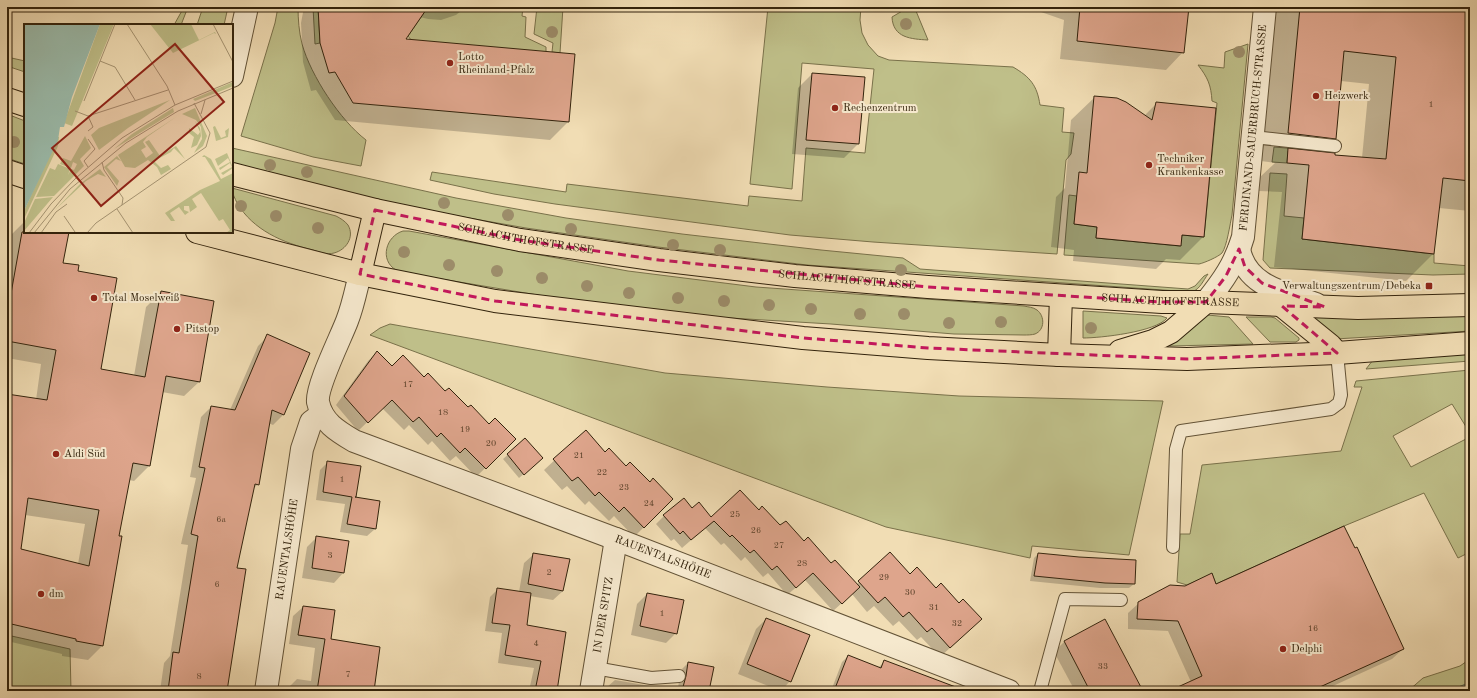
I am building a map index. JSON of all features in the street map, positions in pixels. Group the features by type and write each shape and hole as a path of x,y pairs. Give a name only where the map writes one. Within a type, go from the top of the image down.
{"main road":[{"path":"7,99 24,105"},
{"path":"7,171 24,177"},
{"name":"SCHLACHTHOFSTRASSE","path":"233,174 375,210 520,240 659,260 803,277 928,287 1162,302 1206,302 1358,308 1470,305"},
{"path":"360,274 375,210"},
{"path":"205,233 236,237 360,274 494,301 796,337 928,348 1104,357 1187,359 1337,353 1470,343"},
{"path":"1059,355 1061,296"},
{"path":"1104,357 1153,341 1171,332 1206,302"},
{"path":"1282,306 1330,344 1337,353"}],"street":[{"path":"233,67 235,48 247,7"},
{"name":"FERDINAND-SAUERBRUCH-STRASSE","path":"1206,302 1226,276 1243,237 1265,7"},
{"path":"1239,249 1245,267 1251,275 1262,283 1276,290 1325,307"},
{"path":"322,414 318,400 322,382 348,320 360,274"},
{"name":"RAUENTALSHÖHE","path":"266,691 302,449 311,422 322,414 329,424 354,441 616,539 1009,691"},
{"name":"IN DER SPITZ","path":"591,691 616,539"}],"lane":[{"path":"1253,138 1335,146"},
{"path":"1173,547 1176,449 1181,431 1331,410 1339,403 1341,395 1337,353"},
{"path":"1040,691 1065,599 1121,600"},
{"path":"595,668 651,678 679,676"}],"highlighted area":[{"path":"375,210 520,240 659,260 928,287 1162,302 1206,302 1226,276 1239,249 1245,267 1262,283 1325,307 1282,306 1337,353 1187,359 928,348 803,338 495,301 360,274"}],"green space":[{"path":"184,7 188,7 181,24 175,24"},
{"path":"203,7 228,7 224,24 197,24"},
{"path":"278,7 298,7 302,44 312,70 319,83 346,121 366,140 361,166 313,157 241,136 275,23"},
{"path":"313,7 318,7 320,43 315,44"},
{"path":"428,7 523,7 522,16 526,17 525,37 546,47 546,52 415,45 408,36"},
{"path":"537,7 563,7 560,53 552,52 553,43 534,34"},
{"path":"768,7 861,7 860,20 862,33 868,45 878,56 889,60 1013,67 1024,74 1032,82 1037,92 1040,105 1064,108 1062,132 1074,133 1071,154 1066,160 1057,254 790,235 555,204 494,194 430,180 432,172 566,192 567,184 748,206 749,196 802,201 806,148 865,153 874,69 802,63 792,189 750,184"},
{"path":"909,7 916,11 928,40 904,36 899,33 893,24 892,17"},
{"path":"1248,44 1232,215 1227,240 1222,253 1211,260 1199,264 1064,255 1069,195 1077,196 1074,224 1097,227 1096,238 1180,246 1182,235 1204,237 1217,103 1212,101 1211,90 1208,82 1198,65 1224,68 1225,52"},
{"path":"7,57 24,61 24,72 7,66"},
{"path":"7,114 24,121 24,164 7,158"},
{"path":"1274,147 1335,152 1334,155 1288,151 1287,163 1272,162"},
{"path":"233,148 456,198 566,218 682,234 903,258 920,269 1188,289 1195,286 1204,276 1208,274 1199,287 1192,292 807,265 658,247 526,228 446,214 371,198 233,163"},
{"path":"1270,173 1287,174 1284,216 1304,218 1302,239 1434,254 1434,263 1470,266 1470,274 1433,275 1270,268 1263,260"},
{"path":"233,188 336,216 348,225 350,230 350,238 346,246 334,253 329,254 291,244 260,228 251,221 237,203 233,194"},
{"path":"403,231 628,271 756,287 1024,306 1037,310 1043,319 1043,323 1041,329 1032,335 954,334 831,324 646,313 405,273 396,270 391,266 388,260 386,255 387,249 392,238"},
{"path":"1083,311 1161,316 1167,318 1161,323 1152,327 1140,330 1102,337 1083,338"},
{"path":"1207,315 1229,317 1253,344 1170,346 1167,342"},
{"path":"1470,315 1470,331 1335,339 1313,319 1316,316"},
{"path":"1246,317 1275,318 1299,338 1299,340 1296,342 1270,342"},
{"path":"390,324 665,373 827,387 959,396 1163,401 1129,555 1032,546 1030,558 886,527 370,335 380,328"},
{"path":"1470,353 1470,361 1366,369 1373,360"},
{"path":"1470,370 1470,429 1468,430 1452,404 1393,436 1411,467 1466,439 1470,447 1470,552 1458,558 1424,493 1344,526 1216,584 1212,574 1187,585 1177,582 1180,534 1190,534 1202,465 1341,451 1362,387 1354,387 1356,381"},
{"path":"7,635 70,649 71,691 7,691"},
{"path":"1470,659 1470,682 1450,691 1408,691 1423,678 1460,666"}],"shaded area":[{"path":"1470,682 1470,691 1450,691"}],"building":[{"name":"Lotto Rheinland-Pfalz","path":"318,7 428,7 406,39 575,54 569,122 353,103 335,72 329,73 320,43"},
{"path":"1080,7 1189,7 1184,53 1077,41"},
{"path":"1300,7 1470,7 1470,181 1443,178 1434,254 1302,239 1309,165 1287,163 1288,148 1335,153 1335,155 1386,159 1396,57 1344,51 1336,139 1288,133"},
{"name":"Rechenzentrum","path":"812,73 865,77 859,144 806,140"},
{"name":"Techniker Krankenkasse","path":"1094,96 1117,98 1126,102 1152,120 1156,102 1216,108 1204,237 1182,235 1181,246 1096,238 1097,227 1074,224 1079,172 1087,173"},
{"path":"22,232 69,233 63,263 79,265 78,271 117,278 101,369 145,377 161,291 214,301 200,382 166,376 150,466 133,463 119,536 122,536 103,646 76,641 76,639 7,623 7,394 47,400 56,350 7,341 7,316","holes":["28,498 99,510 89,566 21,549"]},
{"path":"267,334 310,353 284,415 272,410 259,485 255,484 237,568 246,569 227,691 168,691 173,652 179,653 198,536 191,534 205,468 199,467 211,406 235,410"},
{"path":"377,351 392,366 403,355 424,377 428,373 445,391 449,388 468,407 471,405 489,424 495,418 516,439 486,469 465,448 460,453 441,433 437,437 419,417 413,422 392,400 368,423 344,396"},
{"path":"586,430 605,452 609,448 626,466 630,462 650,482 653,478 673,499 644,528 624,507 619,512 599,492 595,496 578,477 572,481 553,459"},
{"path":"525,438 543,458 524,475 507,454"},
{"path":"327,461 361,466 355,497 380,501 376,529 347,524 352,497 323,492"},
{"path":"740,490 759,510 762,506 780,525 786,521 804,541 808,537 831,563 835,560 860,587 842,604 813,573 796,588 777,566 772,570 754,550 750,553 732,535 730,537 714,521 691,540 683,531 680,534 663,515 684,498 692,508 699,502 711,517"},
{"path":"1344,526 1355,548 1357,547 1404,649 1311,691 1169,691 1202,676 1178,621 1137,619 1138,602 1170,585 1185,586 1212,573 1216,584"},
{"path":"316,536 349,541 344,573 312,568"},
{"path":"890,552 910,574 917,567 936,588 941,583 959,603 963,599 982,619 950,648 932,628 927,632 909,612 903,617 885,597 878,603 858,581"},
{"path":"533,553 570,559 563,591 528,584"},
{"path":"1038,553 1136,560 1135,584 1105,583 1034,576"},
{"path":"497,588 531,593 527,625 566,632 557,691 535,691 541,661 505,655 510,625 492,623"},
{"path":"647,593 684,600 677,634 640,626"},
{"path":"303,606 335,610 331,639 380,647 374,691 317,691 325,639 298,635"},
{"path":"766,618 810,635 791,682 747,664"},
{"path":"1105,619 1143,691 1090,691 1064,641"},
{"path":"848,655 881,668 884,660 961,689 961,691 834,691"},
{"path":"688,662 714,667 709,691 689,691 689,688 683,687"}],"place":[{"name":"Lotto Rheinland-Pfalz","path":"450,63"},
{"name":"Heizwerk","path":"1316,96"},
{"name":"Rechenzentrum","path":"835,108"},
{"name":"Techniker Krankenkasse","path":"1149,165"},
{"name":"Verwaltungszentrum/Debeka","path":"1429,286"},
{"name":"Total Moselweiß","path":"94,298"},
{"name":"Pitstop","path":"177,329"},
{"name":"Aldi Süd","path":"56,454"},
{"name":"dm","path":"41,594"},
{"name":"Delphi","path":"1283,649"}]}
